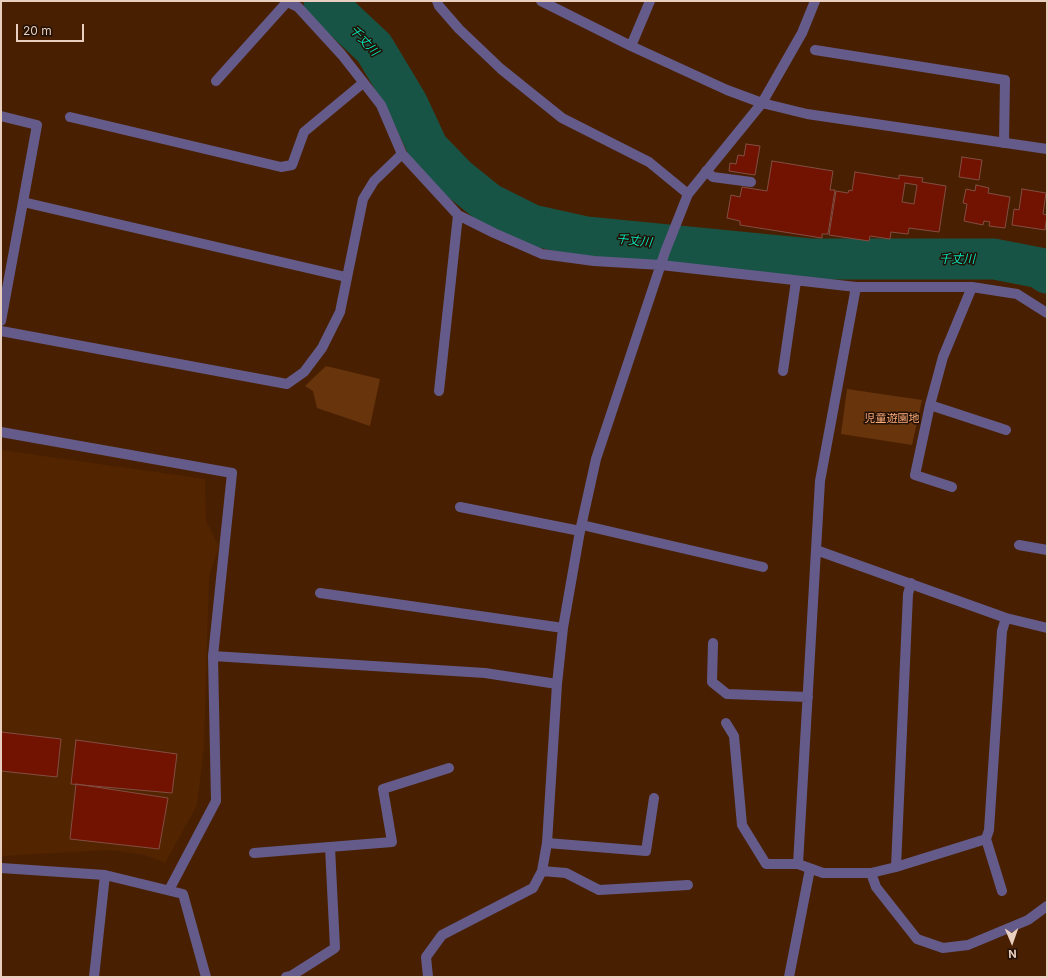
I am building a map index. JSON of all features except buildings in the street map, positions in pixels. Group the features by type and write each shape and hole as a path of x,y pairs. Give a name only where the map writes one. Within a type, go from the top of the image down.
{"street":[{"path":"437,1 439,6 459,29 501,69 562,118 649,162 688,194"},
{"path":"541,1 631,46 728,90 762,103 807,114 1047,149"},
{"path":"631,46 650,1"},
{"path":"428,977 426,957 442,936 533,888 542,871 547,843 557,684 563,628 581,528 596,459 660,265 688,194 762,103 802,33 815,1"},
{"path":"216,81 286,2 298,8 342,55 381,105 402,154 458,214 494,233 542,254 594,261 660,265 856,287 972,287 1017,294 1047,313"},
{"path":"815,50 1005,80 1004,143"},
{"path":"70,117 281,167 292,165 304,132 363,83"},
{"path":"1,116 37,125 1,321"},
{"path":"1,331 287,384 304,372 322,348 340,312 363,199 374,181 402,154"},
{"path":"706,172 713,176 751,182"},
{"path":"23,202 346,277"},
{"path":"439,391 458,214"},
{"path":"783,371 796,281"},
{"path":"798,864 820,481 856,287"},
{"path":"952,487 915,476 930,405 943,357 972,287"},
{"path":"930,405 1006,430"},
{"path":"1,432 232,473 214,656 216,801 169,890"},
{"path":"460,507 581,528 763,567"},
{"path":"1019,545 1047,550"},
{"path":"816,550 1006,618 1047,628"},
{"path":"896,867 908,594 911,583"},
{"path":"320,593 563,628"},
{"path":"1002,891 986,839 989,830 1002,632 1006,618"},
{"path":"713,643 712,682 726,694 808,697"},
{"path":"214,656 485,673 557,684"},
{"path":"726,724 734,736 742,825 766,864 798,864 823,873 872,873 986,839"},
{"path":"254,853 392,842 383,790 448,768"},
{"path":"547,843 646,851 654,798"},
{"path":"286,977 291,976 335,948 330,847"},
{"path":"1,868 105,875 183,894 206,977"},
{"path":"789,977 810,869"},
{"path":"542,871 566,873 599,890 688,885"},
{"path":"872,873 876,887 917,938 943,948 968,945 1028,920 1047,906"},
{"path":"94,977 105,875"}],"shaded area":[{"path":"1,450 205,479 206,521 219,547 209,576 204,746 197,805 165,863 145,855 110,850 1,856"}],"green space":[{"path":"326,366 380,379 370,426 317,408 313,391 305,386"},
{"name":"児童遊園地","path":"847,389 922,400 912,445 841,434"}],"waterway":[{"name":"千丈川","path":"324,1 374,48 407,103 428,148 457,178 488,203 532,225 586,237 810,259 994,259 1040,268 1047,273"}]}
